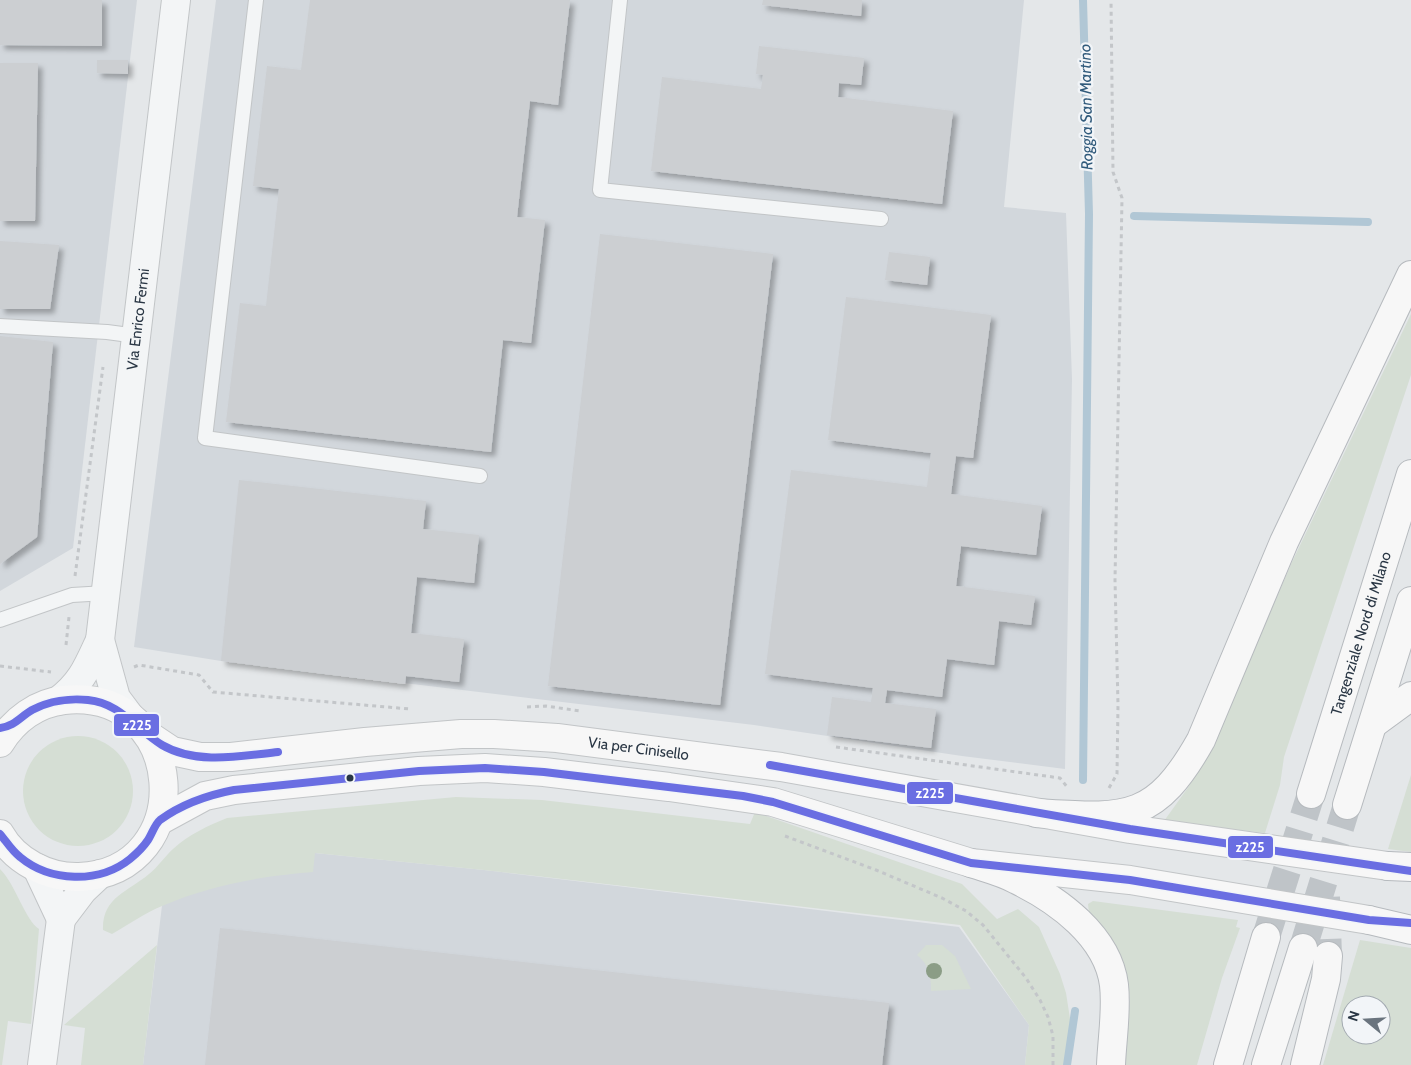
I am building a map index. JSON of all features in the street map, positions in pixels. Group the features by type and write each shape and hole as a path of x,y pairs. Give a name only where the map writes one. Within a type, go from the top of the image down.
{"main road":[{"path":"1036,813 1100,817 1132,812 1147,805 1166,790 1186,767 1201,740 1284,542 1411,275"},
{"name":"Tangenziale Nord di Milano","path":"1311,794 1411,474"},
{"path":"1347,805 1411,601"},
{"path":"1373,724 1411,696"},
{"name":"Via per Cinisello","path":"4,732 33,710 58,701 77,699 96,701 114,708 172,751 200,757 230,757 365,742 461,734 557,738 781,767 1130,829 1399,867"},
{"path":"0,834 19,857 36,868 71,878 100,874 116,868 139,851 159,820 164,799 164,777 159,755 139,727"},
{"path":"159,820 205,796 234,790 419,772 485,768 544,772 773,802 1017,879 1054,902 1090,933 1104,956 1114,984 1111,1065"},
{"path":"971,863 1130,880 1369,920 1411,930"},
{"path":"1228,1065 1266,937"},
{"path":"1266,1065 1316,952 1326,980 1304,1065"}],"street":[{"name":"Via Enrico Fermi","path":"58,701 73,690 83,676 100,640 176,0"},
{"name":"Via Enrico Fermi","path":"100,640 116,698 139,727"},
{"path":"36,868 61,919"},
{"path":"42,1065 61,919 83,890 100,874"}],"lane":[{"path":"256,0 205,438 480,476"},
{"path":"620,0 600,190 881,219"},
{"path":"0,326 107,332 137,336"},
{"path":"0,620 72,595 106,593"}],"path":[{"path":"1108,789 1117,774 1115,580 1122,198 1113,172 1111,0"},
{"path":"777,832 942,898 966,911 983,925 1026,978 1040,1000 1048,1017 1053,1036 1053,1065"}],"shaded area":[{"path":"0,0 137,0 73,548 0,591"},
{"path":"216,0 1024,0 1004,207 1066,213 1072,379 1065,769 962,756 754,725 221,661 134,647"},
{"path":"1411,314 1411,375 1284,757 1280,785 1265,833 1164,821 1209,754 1292,562"},
{"path":"78,736 99,740 117,752 129,770 133,791 129,812 117,830 99,842 78,846 57,842 39,830 27,812 23,791 27,770 39,752 57,740"},
{"path":"1411,775 1411,852 1388,849"},
{"path":"456,797 542,800 750,824 755,812 962,884 997,919 1018,909 1039,927 1060,974 1066,993 1071,1025 1065,1065 1025,1065 1029,1025 960,925 484,870 315,853 313,872 255,879 217,887 162,906 112,934 103,930 107,910 118,896 149,874 179,844 206,827 227,818"},
{"path":"315,853 484,870 959,927 1029,1025 1025,1065 143,1065 163,897"},
{"path":"0,869 11,884 29,918 39,929 31,1024 8,1021 2,1065 0,1065"},
{"path":"1093,901 1238,920 1236,927 1240,928 1222,978 1197,1065 1123,1065 1129,1016 1129,991 1120,968 1090,914 1088,904"},
{"path":"1360,940 1411,948 1411,1065 1323,1065 1341,1004 1341,1045 1391,1045 1391,995 1344,995"},
{"path":"157,945 143,1065 81,1065 85,1028 64,1025"},
{"path":"926,945 942,945 955,956 971,989 931,991 929,971 917,955"}],"building":[{"path":"0,0 102,0 102,46 0,45"},
{"path":"310,0 570,0 558,105 530,101 517,217 545,220 531,343 503,340 491,452 226,422 240,303 266,306 279,189 253,186 267,66 301,70"},
{"path":"763,0 862,0 861,16 762,5"},
{"path":"759,46 864,58 861,85 839,83 838,97 953,111 942,204 651,171 662,77 761,89 763,75 756,74"},
{"path":"97,60 128,60 128,74 97,73"},
{"path":"0,63 38,63 35,221 0,221"},
{"path":"600,234 773,254 720,705 548,686"},
{"path":"0,241 59,245 50,309 0,309"},
{"path":"889,252 930,257 927,285 885,280"},
{"path":"846,297 991,315 973,458 956,456 951,494 1042,506 1036,555 961,546 956,586 1035,596 1031,625 999,621 994,665 947,659 942,697 887,690 885,703 936,709 931,748 827,735 832,697 871,702 873,688 765,674 791,470 927,487 931,453 828,440"},
{"path":"0,336 53,342 37,537 0,564"},
{"path":"239,480 426,501 423,529 479,535 474,583 417,577 411,633 464,639 459,682 406,676 405,684 221,661"},
{"path":"220,928 889,1003 882,1065 205,1065"}],"waterway":[{"name":"Roggia San Martino","path":"1083,0 1089,214 1083,780"},
{"path":"1134,216 1368,222"},
{"path":"1067,1065 1075,1011"}],"tunnel":[{"path":"1266,937 1311,794"},
{"path":"1303,948 1347,805"},
{"path":"1326,897 1328,956"}],"transit line":[{"name":"z225","path":"0,728 10,725 32,710 45,704 74,699 88,700 99,702 119,711 162,745 189,755 219,758 278,752"},
{"name":"z225","path":"770,765 1130,829 1411,871"},
{"name":"z225","path":"0,834 17,855 32,865 60,875 89,876 104,873 130,859 140,850 158,822 168,814 186,805 215,795 234,790 419,771 485,768 544,772 743,796 773,802 971,863 1130,880 1369,920 1411,923"}]}
